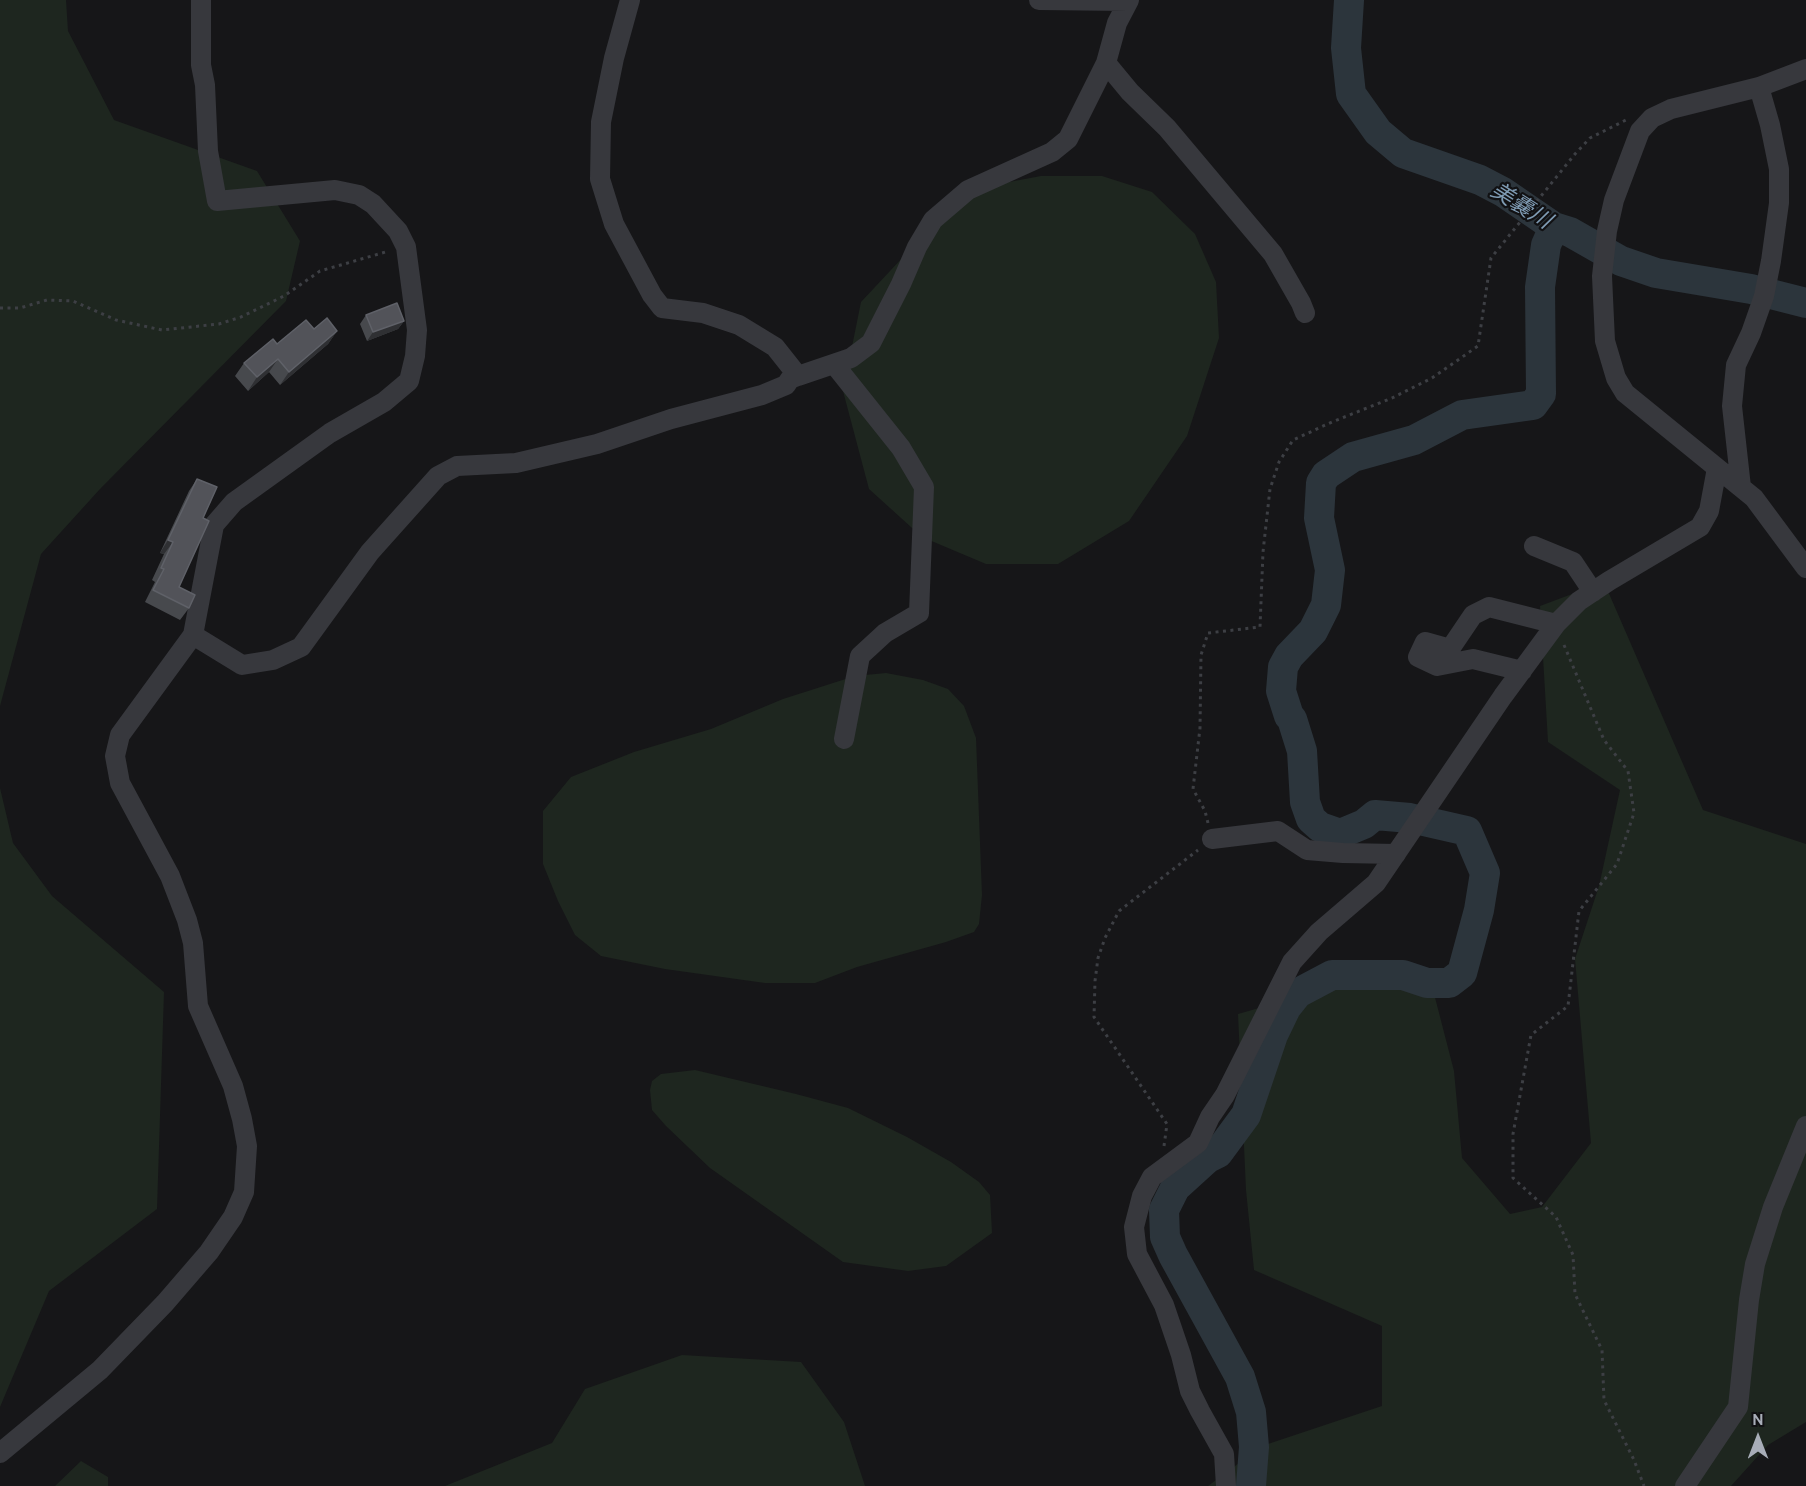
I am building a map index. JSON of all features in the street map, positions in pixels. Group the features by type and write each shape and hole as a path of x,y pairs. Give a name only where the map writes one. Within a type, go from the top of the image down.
{"street":[{"path":"0,1452 100,1370 165,1303 209,1252 233,1217 244,1192 247,1146 243,1119 233,1086 198,1006 194,943 187,920 170,876 120,783 115,756 120,735 194,635 214,525 234,502 330,433 384,402 409,381 415,356 417,330 406,247 398,231 373,204 359,195 335,190 217,201 208,151 205,86 201,65 201,0"},
{"path":"630,0 614,58 601,122 600,179 614,224 652,295 662,308 703,312 740,325 775,347 798,376"},
{"path":"194,635 243,665 273,660 301,647 369,552 438,476 457,466 516,463 597,444 671,419 762,395 786,386 790,379 851,358 871,343 917,247 933,220 968,190 1052,152 1068,139 1106,63 1117,24 1129,1 1039,0"},
{"path":"1106,63 1130,92 1167,128 1273,254 1305,312"},
{"path":"1806,69 1759,87 1671,109 1652,118 1640,131 1616,195 1607,231 1602,276 1605,341 1616,378 1625,393 1754,498 1806,568"},
{"path":"1741,487 1732,406 1736,365 1751,333 1764,296 1779,203 1779,169 1759,87"},
{"path":"834,364 901,448 924,487 918,613 885,633 860,656 844,739"},
{"path":"1226,1486 1224,1454 1190,1391 1181,1355 1164,1305 1137,1254 1134,1227 1142,1196 1152,1177 1198,1143 1210,1117 1225,1095 1292,962 1319,932 1376,883 1556,624 1579,601 1700,527 1710,511 1717,468"},
{"path":"1534,546 1573,562 1593,592"},
{"path":"1522,670 1473,659 1437,666 1418,657 1425,642 1450,650 1473,615 1489,608 1556,624"},
{"path":"1212,839 1278,831 1307,850 1396,854"},
{"path":"1685,1486 1738,1407 1755,1264 1773,1207 1806,1126"}],"path":[{"path":"1162,1168 1167,1124 1094,1017 1098,958 1119,911 1212,839 1205,811 1193,789 1200,728 1201,655 1208,633 1260,627 1263,552 1270,489 1279,462 1293,440 1392,398 1432,378 1478,346 1491,258 1569,160 1590,138 1630,118"},
{"path":"0,308 21,308 47,300 73,301 116,320 162,330 219,324 241,317 284,296 320,271 406,247"},
{"path":"1556,624 1604,740 1628,771 1634,813 1617,864 1579,911 1568,1006 1531,1035 1513,1134 1513,1179 1556,1217 1573,1255 1575,1294 1602,1350 1604,1400 1634,1460 1644,1486"}],"shaded area":[{"path":"0,0 66,0 68,31 114,120 257,171 300,241 286,301 100,489 41,554 0,706"},
{"path":"1041,176 1102,176 1152,192 1195,234 1216,282 1219,338 1187,436 1129,521 1058,564 986,564 922,537 869,489 843,391 861,302 948,209 993,185"},
{"path":"1604,582 1703,810 1806,844 1806,1422 1768,1445 1731,1486 1208,1486 1262,1446 1382,1406 1382,1326 1254,1270 1246,1190 1238,1014 1350,982 1431,982 1454,1071 1462,1158 1510,1214 1542,1207 1591,1143 1575,959 1599,886 1620,790 1548,742 1540,606"},
{"path":"886,673 923,680 948,689 964,706 976,738 982,895 979,924 974,932 857,967 815,983 765,983 665,969 601,956 575,935 543,864 543,811 571,777 634,752 711,729 783,699 855,676"},
{"path":"0,788 13,843 52,896 164,992 157,1209 49,1291 0,1407"},
{"path":"695,1070 848,1108 907,1137 951,1162 979,1182 990,1195 992,1233 946,1266 908,1271 843,1262 710,1168 652,1110 650,1090 652,1081 661,1074"},
{"path":"682,1355 801,1362 844,1422 865,1486 445,1486 552,1443 585,1389"},
{"path":"81,1461 108,1477 108,1486 55,1486"}],"building":[{"path":"397,303 404,321 373,332 366,315"},
{"path":"327,318 337,331 289,372 278,359 257,377 244,363 273,339 277,344 306,320 314,329"},
{"path":"197,479 217,487 203,518 209,521 179,587 195,595 189,608 153,590 164,569 161,568 173,542 168,540"}],"waterway":[{"name":"美嚢川","path":"1349,0 1346,48 1351,94 1378,132 1403,153 1480,180 1503,192 1554,227 1570,232 1621,261 1656,273 1751,289 1806,303"},
{"path":"1251,1486 1254,1447 1251,1412 1240,1377 1173,1255 1165,1237 1164,1210 1175,1188 1208,1158 1218,1153 1246,1115 1273,1035 1286,1008 1298,993 1332,975 1403,975 1427,983 1449,983 1462,973 1479,910 1485,873 1467,831 1410,818 1375,815 1364,824 1340,834 1320,827 1311,819 1305,802 1302,751 1281,691 1283,667 1289,656 1313,631 1326,605 1330,570 1319,518 1321,483 1326,475 1353,457 1414,440 1462,415 1533,405 1541,394 1540,287 1546,245 1554,227"}]}
